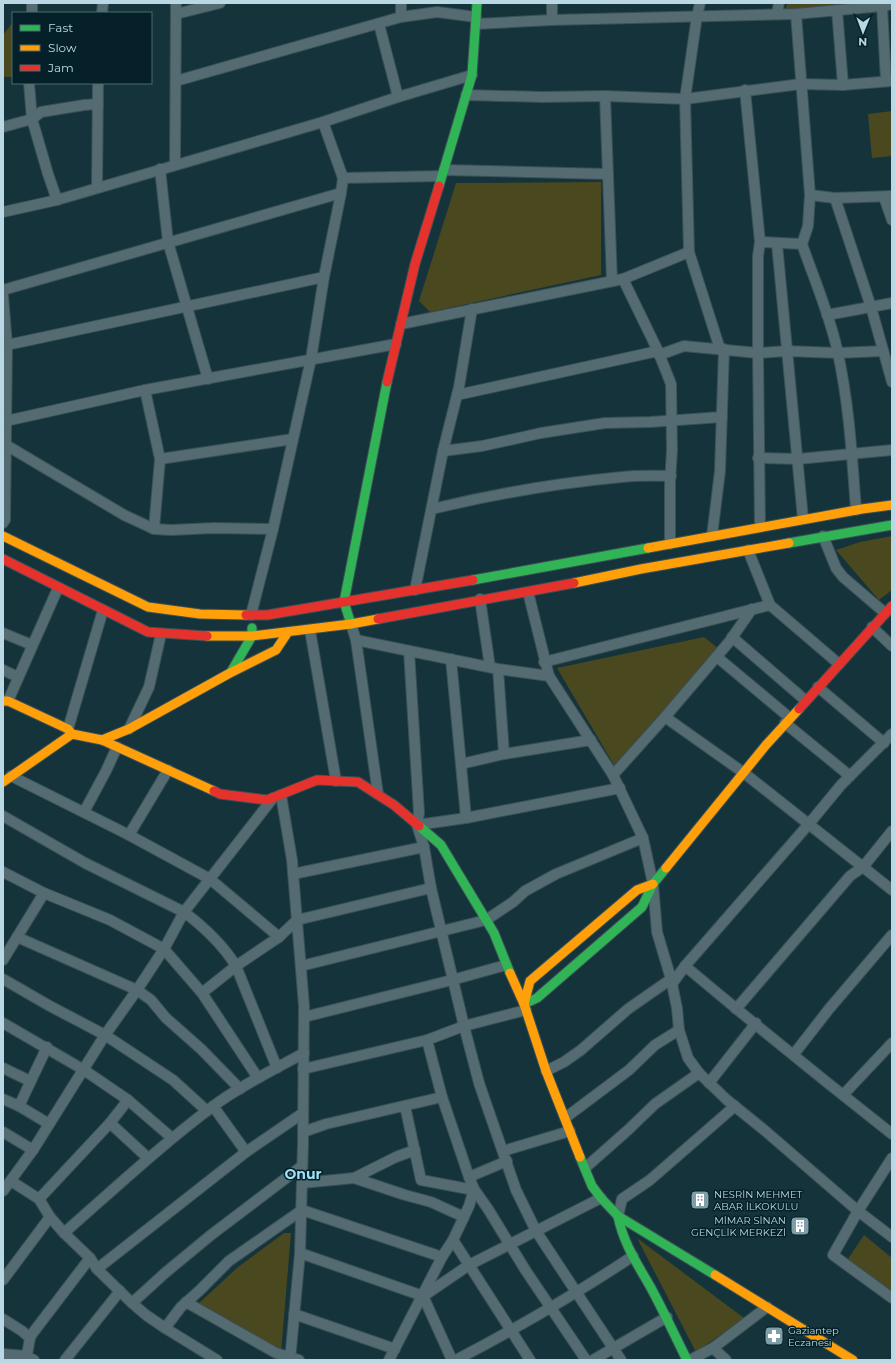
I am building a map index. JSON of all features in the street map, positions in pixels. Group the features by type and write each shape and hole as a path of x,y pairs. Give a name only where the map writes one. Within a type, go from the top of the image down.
{"street":[{"path":"175,164 176,3"},
{"path":"176,14 220,3"},
{"path":"401,3 401,17"},
{"path":"378,794 356,640 344,602 386,387 415,264 472,75 477,3"},
{"path":"552,3 552,20"},
{"path":"700,3 685,99 689,252 722,349 720,471 712,536"},
{"path":"777,14 779,3"},
{"path":"176,81 401,17 437,12 476,21 552,20 796,14 887,5 889,81 843,85 801,84 685,99 605,96 542,98 466,95"},
{"path":"838,10 843,85"},
{"path":"796,14 810,195 808,226 802,244 827,315 838,353 846,397 856,510"},
{"path":"379,24 398,97"},
{"path":"3,212 58,200 175,164 323,122 398,97 472,75"},
{"path":"29,84 32,119 48,174 58,200"},
{"path":"97,188 98,84"},
{"path":"746,90 760,242 758,256 758,458 760,527"},
{"path":"605,96 612,281"},
{"path":"3,127 32,119 41,112 84,104 98,104"},
{"path":"230,673 252,636 251,616 273,530 311,359 324,276 341,194 343,178 323,122"},
{"path":"160,169 168,242 208,379"},
{"path":"343,178 442,173 607,174"},
{"path":"3,290 341,194"},
{"path":"810,195 835,198 888,196 892,220"},
{"path":"835,198 871,307 892,382"},
{"path":"760,242 802,244"},
{"path":"777,244 803,519"},
{"path":"401,324 623,279 689,252"},
{"path":"7,345 324,276"},
{"path":"623,279 659,353 671,384 672,450 670,544"},
{"path":"3,295 7,345 5,520 3,523"},
{"path":"827,315 892,303"},
{"path":"415,590 443,451 457,395 472,309"},
{"path":"6,421 145,390 396,344"},
{"path":"457,395 659,353 684,346 758,353 787,351 838,353 883,351"},
{"path":"145,390 160,459 154,528"},
{"path":"443,451 482,446 542,433 605,423 672,421 722,417"},
{"path":"160,459 293,438"},
{"path":"6,445 124,515 154,528 171,530 214,528 273,530"},
{"path":"758,458 798,459 892,450"},
{"path":"432,509 469,500 493,497 536,488 623,477 671,476"},
{"path":"3,536 148,607 200,614 251,616 267,615 415,590 803,519 892,505"},
{"path":"3,559 148,632 202,636 252,636 351,624 480,599 528,592 641,569 892,525"},
{"path":"303,1070 427,1040 464,1026 525,1007 642,907 653,884 744,773 805,700 889,609 843,577 836,568 823,536"},
{"path":"748,550 770,605 839,664"},
{"path":"58,588 6,701 70,731 117,746 220,794 267,800 317,780 358,782 394,805 441,845 494,933 506,965 525,1007 546,1071 592,1186 601,1198 618,1216 853,1360"},
{"path":"528,592 548,676 613,775 643,838 653,884 657,932 672,981 679,1030 688,1058 699,1073 735,1106 858,1211 892,1237"},
{"path":"480,599 494,668 504,754"},
{"path":"544,662 770,605"},
{"path":"613,775 716,657 752,609"},
{"path":"5,779 70,731 103,610"},
{"path":"872,628 892,646"},
{"path":"310,630 336,781"},
{"path":"102,740 129,729 230,673 276,650 288,632"},
{"path":"3,633 32,645"},
{"path":"129,729 149,687 161,634"},
{"path":"732,637 805,700"},
{"path":"356,640 494,668 548,676"},
{"path":"409,651 419,813 417,825 424,847 431,888 452,980 479,1083 516,1190 536,1231 621,1360"},
{"path":"716,657 850,776"},
{"path":"451,659 466,818"},
{"path":"3,670 18,677"},
{"path":"818,687 884,743"},
{"path":"665,717 744,773 892,890"},
{"path":"546,1071 564,1062 581,1050 628,1010 672,981 841,785 892,734"},
{"path":"461,764 504,754 591,740"},
{"path":"84,812 106,771 117,746"},
{"path":"129,835 168,770"},
{"path":"5,779 84,812 210,879 279,937"},
{"path":"417,825 466,818 620,788"},
{"path":"186,1302 276,1354 293,1359 294,1314 300,1253 302,1210 304,1017 293,874 277,796"},
{"path":"3,1191 33,1150 105,1035 164,949 184,912 277,796"},
{"path":"3,816 85,863 184,912 197,922 228,953 236,966 277,1068"},
{"path":"736,1008 850,876 863,867 892,831"},
{"path":"301,966 486,920 513,902 525,891 556,874 643,838"},
{"path":"293,874 424,847"},
{"path":"3,872 44,894 110,920 164,949 202,993 258,1078"},
{"path":"525,1007 530,981 637,890 653,884"},
{"path":"202,993 236,966 279,937 297,920 431,888"},
{"path":"3,960 44,894"},
{"path":"794,1054 829,1009 892,935"},
{"path":"16,937 137,990 151,1000 166,1018 201,1049 240,1089"},
{"path":"304,1017 506,965"},
{"path":"685,966 794,1054 809,1069 892,1134"},
{"path":"3,979 105,1035 173,1080 210,1109 246,1152"},
{"path":"3,1023 84,1070 128,1100 172,1138"},
{"path":"709,1083 756,1023"},
{"path":"565,1118 629,1070 655,1045 679,1030"},
{"path":"427,1040 442,1097 474,1189 526,1271 586,1360"},
{"path":"843,1095 892,1043"},
{"path":"19,1106 47,1048"},
{"path":"64,1233 148,1158 210,1109 258,1078 304,1053"},
{"path":"3,1068 30,1081"},
{"path":"585,1168 655,1104 699,1073"},
{"path":"303,1132 326,1124 442,1097"},
{"path":"3,1099 19,1106 49,1124"},
{"path":"39,1199 110,1123 128,1100"},
{"path":"405,1106 421,1180 474,1189"},
{"path":"687,1360 633,1256 620,1227 618,1216 622,1199 650,1180 735,1106"},
{"path":"97,1269 246,1152 303,1113"},
{"path":"110,1123 148,1158"},
{"path":"503,1151 570,1131"},
{"path":"3,1132 33,1150"},
{"path":"302,1183 354,1178 396,1157 415,1150"},
{"path":"892,1158 858,1211 833,1255 892,1298"},
{"path":"469,1177 507,1162"},
{"path":"132,1303 211,1234 302,1166"},
{"path":"354,1178 431,1202 464,1217"},
{"path":"11,1181 39,1199 50,1217 64,1233 90,1258 97,1269 132,1303 165,1328 217,1360"},
{"path":"389,1360 442,1257 453,1240 464,1217 474,1189"},
{"path":"423,1296 469,1265 601,1198"},
{"path":"302,1210 442,1257"},
{"path":"165,1328 186,1302 200,1291 229,1261 302,1210"},
{"path":"3,1280 50,1217"},
{"path":"453,1240 530,1360"},
{"path":"300,1253 423,1296 451,1359 512,1331 576,1293 633,1256"},
{"path":"3,1354 29,1359 30,1338 90,1258"},
{"path":"65,1360 120,1291"},
{"path":"690,1360 713,1348 767,1307"},
{"path":"294,1314 395,1349"},
{"path":"593,1360 666,1318"},
{"path":"3,1319 30,1338"},
{"path":"713,1348 726,1360"}],"shaded area":[{"path":"787,3 887,3 795,10 786,9"},
{"path":"12,23 12,77 3,77 3,35"},
{"path":"892,111 892,156 872,158 868,114"},
{"path":"601,182 601,275 430,312 419,301 456,183"},
{"path":"892,536 892,590 879,600 836,550 860,542"},
{"path":"704,637 719,649 614,765 557,668"},
{"path":"284,1233 291,1233 281,1353 197,1305 238,1267"},
{"path":"864,1235 892,1258 892,1295 846,1262"},
{"path":"637,1238 744,1318 696,1352"}],"traffic: fast":[{"path":"439,186 472,75 477,3"},
{"path":"351,624 344,602 387,382"},
{"path":"789,543 892,525"},
{"path":"473,580 648,548"},
{"path":"231,672 252,636 252,628"},
{"path":"419,826 441,845 494,933 510,973"},
{"path":"524,1004 537,998 642,907 653,884 666,868"},
{"path":"580,1157 592,1186 618,1216 715,1275"},
{"path":"618,1216 627,1245 656,1297 687,1360"}],"traffic: slow":[{"path":"648,548 862,509 892,505"},
{"path":"3,536 148,607 200,614 246,615"},
{"path":"574,583 641,569 789,543"},
{"path":"207,636 252,636 351,624 378,619"},
{"path":"102,740 129,729 230,673 276,650 288,632"},
{"path":"3,701 8,701 68,729 72,734 102,740 214,791"},
{"path":"666,868 766,745 799,709"},
{"path":"3,782 72,734"},
{"path":"524,1004 530,981 637,890 653,884"},
{"path":"510,973 524,1004 546,1071 580,1157"},
{"path":"715,1275 853,1360"}],"traffic: jam":[{"path":"387,382 415,264 439,186"},
{"path":"3,559 148,632 207,636"},
{"path":"246,615 267,615 473,580"},
{"path":"378,619 574,583"},
{"path":"799,709 892,606"},
{"path":"214,791 220,794 267,800 317,780 358,782 394,805 419,826"}],"place":[{"name":"NESRİN MEHMET ABAR İLKOKULU","path":"700,1200"},
{"name":"MİMAR SİNAN GENÇLİK MERKEZİ","path":"800,1226"},
{"name":"Gaziantep Eczanesi","path":"774,1336"}],"district":[{"name":"Onur","path":"303,1174"}]}
